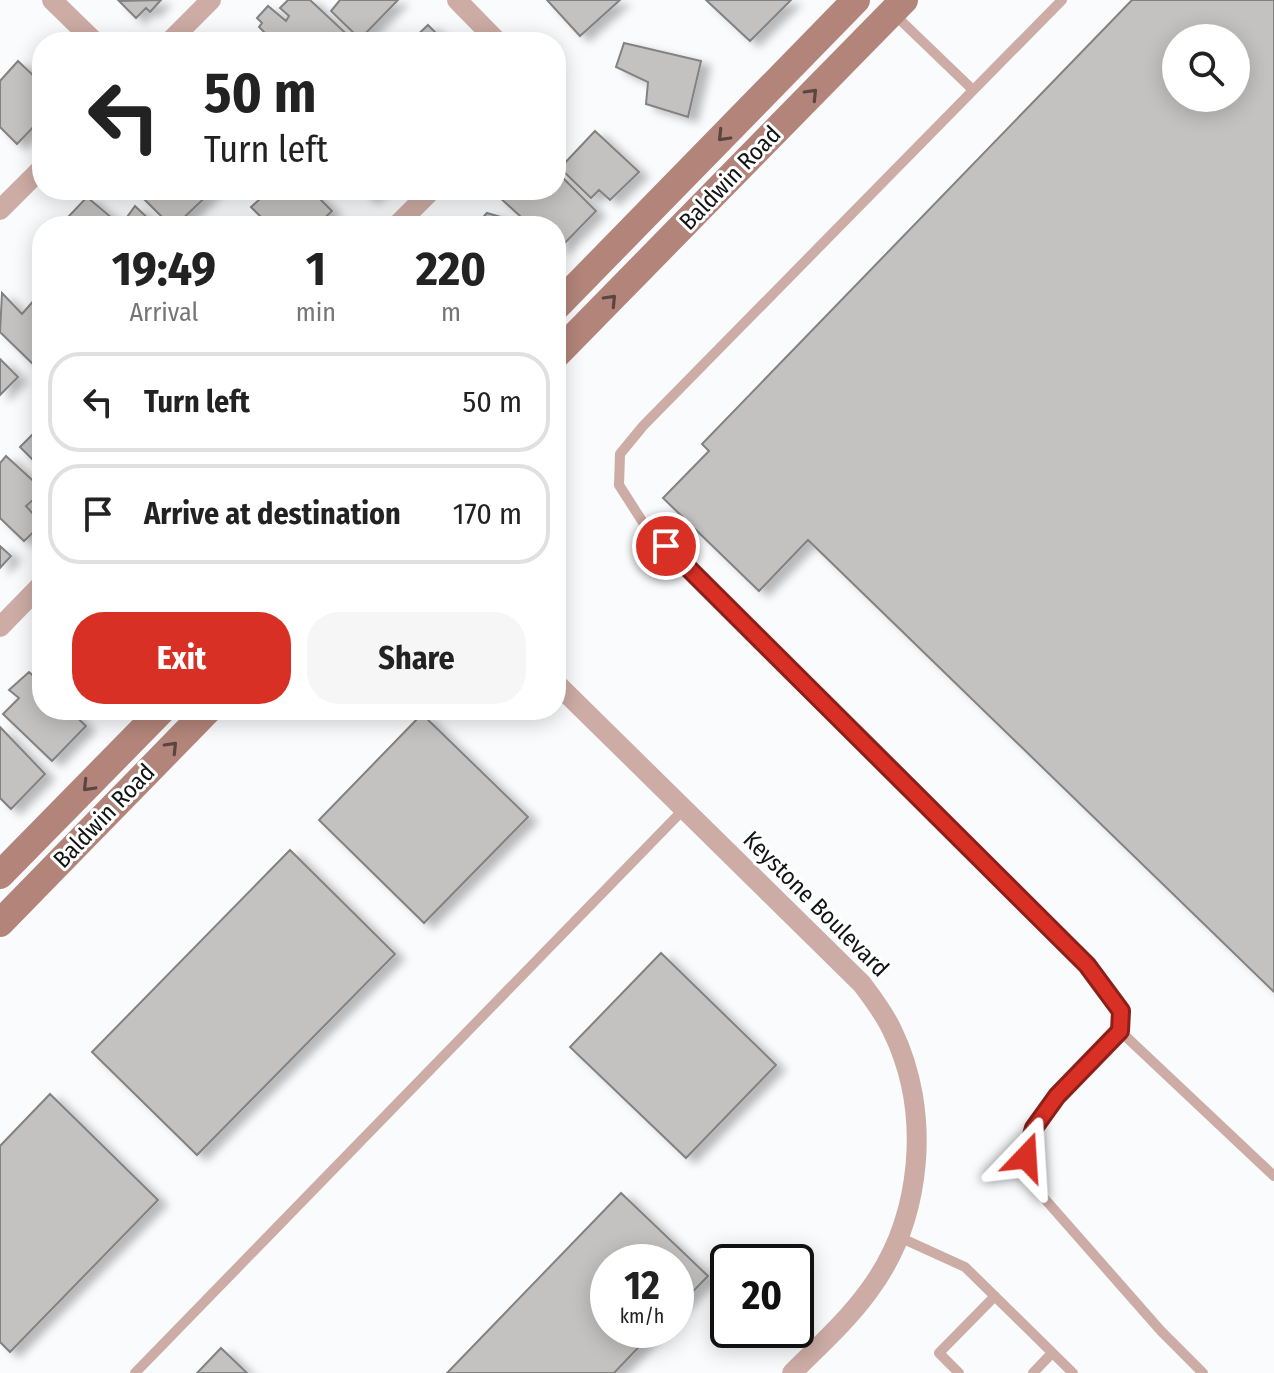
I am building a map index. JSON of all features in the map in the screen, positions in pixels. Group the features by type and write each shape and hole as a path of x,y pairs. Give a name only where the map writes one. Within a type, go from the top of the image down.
{"main road":[{"name":"Baldwin Road","path":"566,297 856,0"},
{"name":"Baldwin Road","path":"566,345 892,4"},
{"name":"Baldwin Road","path":"0,875 152,720"},
{"name":"Baldwin Road","path":"0,923 198,720"}],"street":[{"path":"52,0 85,32"},
{"path":"179,32 211,0"},
{"path":"457,0 488,32"},
{"path":"0,210 32,178"},
{"path":"406,216 422,200"},
{"path":"0,627 32,594"},
{"name":"Keystone Boulevard","path":"566,693 862,984 892,1029 910,1079 916,1131 913,1185 899,1237 869,1291 792,1373"}],"lane":[{"path":"1062,0 643,426 620,454 619,485 644,524 1087,965 1121,1011 1120,1031 1057,1096 1034,1128 1026,1157 1029,1181 1161,1331 1203,1373"},
{"path":"892,4 973,90"},
{"path":"135,1373 684,809"},
{"path":"1120,1031 1274,1176"},
{"path":"899,1237 965,1267 1073,1373"},
{"path":"959,1373 939,1353 995,1296"},
{"path":"1033,1373 1052,1353"}],"building":[{"path":"161,0 150,12 146,8 136,18 119,1"},
{"path":"288,0 310,0 344,32 264,32 257,18 268,6 286,21 289,16 280,8"},
{"path":"340,0 398,0 367,32 353,32 331,11"},
{"path":"547,0 620,0 580,36"},
{"path":"706,0 791,0 750,41"},
{"path":"1132,0 1274,0 1274,992 808,540 759,591 663,498 709,451 702,444"},
{"path":"428,25 435,32 421,32"},
{"path":"624,43 701,61 688,117 646,104 648,82 616,67"},
{"path":"18,61 32,74 32,128 17,144 0,127 0,81"},
{"path":"595,131 639,172 610,200 599,190 591,198 566,174 566,162"},
{"path":"566,181 596,211 566,242 566,216 520,216 502,200 566,200"},
{"path":"84,200 91,200 109,216 69,216"},
{"path":"145,200 202,200 186,216 161,216"},
{"path":"259,200 321,200 332,211 327,216 260,216 251,207"},
{"path":"135,206 146,216 128,216"},
{"path":"2,293 22,314 32,303 32,363 0,332"},
{"path":"0,359 18,377 0,395"},
{"path":"32,435 32,459 20,447"},
{"path":"6,456 32,480 32,501 26,506 32,513 32,533 24,541 0,518 0,463"},
{"path":"0,546 11,556 0,568"},
{"path":"29,672 32,675 32,720 80,720 86,726 52,761 3,714 19,698 9,690"},
{"path":"416,720 428,720 528,817 424,923 319,820"},
{"path":"0,727 45,774 11,809 0,798"},
{"path":"290,850 395,954 197,1155 92,1052"},
{"path":"661,953 776,1065 686,1158 570,1047"},
{"path":"50,1094 158,1200 10,1352 0,1342 0,1146"},
{"path":"621,1193 674,1244 590,1244 590,1348 638,1348 614,1373 447,1373"},
{"path":"694,1263 708,1276 694,1290"},
{"path":"221,1348 247,1373 197,1373"}],"route":[{"path":"666,546 1087,965 1121,1011 1120,1031 1057,1096 1034,1128 1026,1157"}]}
